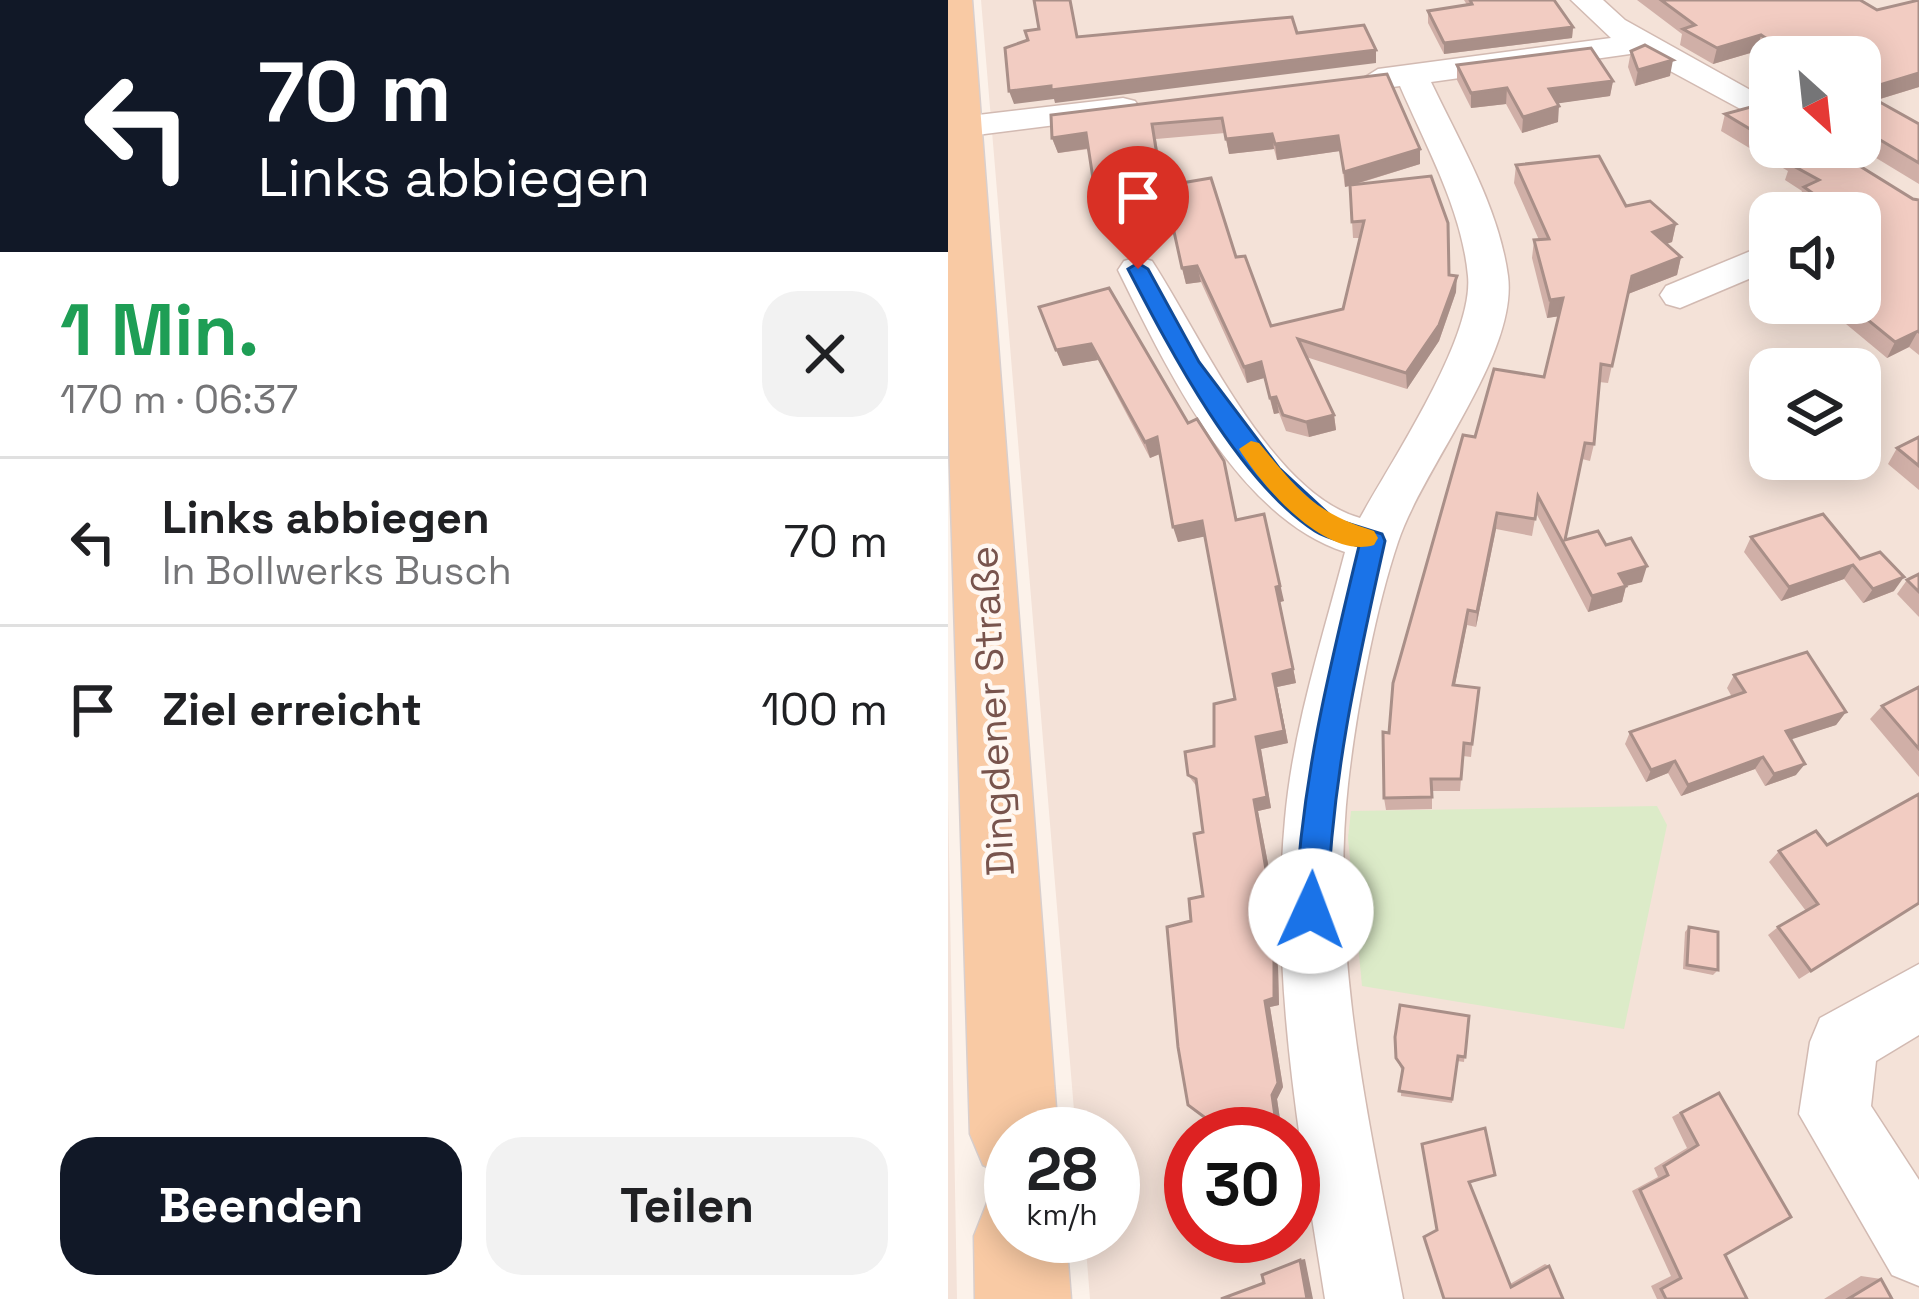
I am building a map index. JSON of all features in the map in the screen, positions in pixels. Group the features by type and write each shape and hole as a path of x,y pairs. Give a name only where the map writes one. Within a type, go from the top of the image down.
{"main road":[{"name":"Dingdener Straße","path":"954,0 961,127 956,211 1012,1107"},
{"path":"1021,1263 1023,1299"}],"street":[{"path":"1586,0 1614,27 1749,103"},
{"path":"1342,83 1643,43"},
{"path":"1364,1299 1332,1092 1311,911 1315,815 1327,737 1373,541 1483,329 1489,280 1478,225 1412,75"},
{"path":"961,127 1154,104"},
{"path":"1680,295 1749,264"},
{"path":"1138,269 1195,374 1270,475 1325,526 1373,541"},
{"path":"1919,997 1844,1042 1835,1114 1919,1249"}],"shaded area":[{"path":"981,0 1919,0 1919,1299 1090,1299 1087,1263 1140,1263 1140,1107 1074,1107"},
{"path":"948,796 957,1299 948,1299"}],"green space":[{"path":"1657,806 1667,825 1624,1029 1362,986 1348,838 1351,811"}],"building":[{"path":"1034,0 1070,0 1077,37 1292,17 1297,33 1364,25 1376,50 1051,90 1051,86 1009,91 1005,48 1028,40 1025,31 1039,29"},
{"path":"1470,0 1554,0 1573,27 1444,43 1428,11 1472,4"},
{"path":"1661,0 1860,0 1877,10 1919,0 1919,73 1881,85 1881,36 1761,35 1717,48 1683,29 1695,25"},
{"path":"1645,45 1673,60 1638,70 1631,51"},
{"path":"1591,48 1613,81 1549,89 1559,106 1523,117 1507,88 1471,93 1457,65"},
{"path":"1387,74 1420,149 1344,172 1338,136 1275,144 1272,134 1226,139 1222,118 1152,124 1164,199 1098,211 1086,133 1052,138 1051,115"},
{"path":"1881,103 1919,124 1919,163 1881,140"},
{"path":"1749,107 1749,128 1725,114"},
{"path":"1599,156 1626,206 1650,201 1676,224 1653,232 1681,257 1632,276 1612,366 1601,364 1594,444 1585,443 1565,540 1598,531 1606,545 1631,538 1647,566 1619,574 1626,586 1592,596 1538,496 1535,519 1497,513 1477,612 1468,610 1453,685 1479,688 1472,744 1464,743 1461,779 1431,779 1432,797 1384,798 1383,732 1389,733 1393,683 1463,435 1475,437 1494,369 1544,377 1563,298 1550,300 1534,240 1549,239 1516,165"},
{"path":"1797,168 1863,168 1919,200 1919,332 1895,342 1873,324 1881,324 1881,192 1811,192 1804,187 1819,180"},
{"path":"1431,176 1448,223 1449,275 1457,276 1439,325 1406,373 1298,339 1334,415 1306,422 1283,415 1276,397 1270,398 1261,362 1244,367 1197,266 1182,268 1164,186 1211,178 1236,257 1245,256 1271,326 1343,309 1364,221 1352,222 1350,185"},
{"path":"1109,288 1188,423 1197,419 1224,461 1236,520 1264,514 1293,669 1273,674 1284,731 1256,737 1267,797 1254,800 1268,881 1259,883 1274,959 1274,998 1265,1001 1278,1083 1272,1095 1274,1107 1191,1107 1178,1047 1167,927 1191,921 1189,899 1203,896 1194,834 1203,832 1196,779 1188,775 1185,752 1214,746 1214,704 1235,699 1202,521 1173,527 1157,437 1145,442 1091,344 1056,350 1039,307"},
{"path":"1919,437 1919,466 1897,448"},
{"path":"1823,514 1860,559 1880,552 1904,577 1873,589 1853,565 1789,587 1751,537"},
{"path":"1919,574 1919,592 1907,580"},
{"path":"1807,652 1846,712 1786,731 1805,764 1774,774 1763,757 1688,785 1675,761 1651,770 1630,732 1745,692 1734,675"},
{"path":"1919,687 1919,749 1882,706"},
{"path":"1919,794 1919,903 1811,971 1778,927 1818,904 1779,851 1816,831 1827,845"},
{"path":"1689,927 1718,932 1718,970 1687,965"},
{"path":"1400,1005 1469,1016 1465,1057 1458,1056 1452,1099 1399,1091 1403,1068 1396,1058 1395,1037"},
{"path":"1719,1093 1791,1217 1725,1255 1747,1299 1666,1299 1661,1289 1681,1278 1640,1190 1668,1175 1664,1166 1698,1145 1681,1113"},
{"path":"1485,1128 1495,1175 1469,1182 1511,1287 1549,1266 1563,1299 1444,1299 1424,1237 1437,1230 1422,1144"},
{"path":"1301,1263 1307,1299 1221,1299 1264,1283 1262,1275"},
{"path":"1881,1279 1892,1299 1848,1299"}],"slow traffic":[{"path":"1251,449 1294,502 1325,526 1366,538"}],"route":[{"path":"1138,269 1174,341 1206,391 1270,475 1325,526 1373,541 1327,737 1315,815 1311,911"}]}
